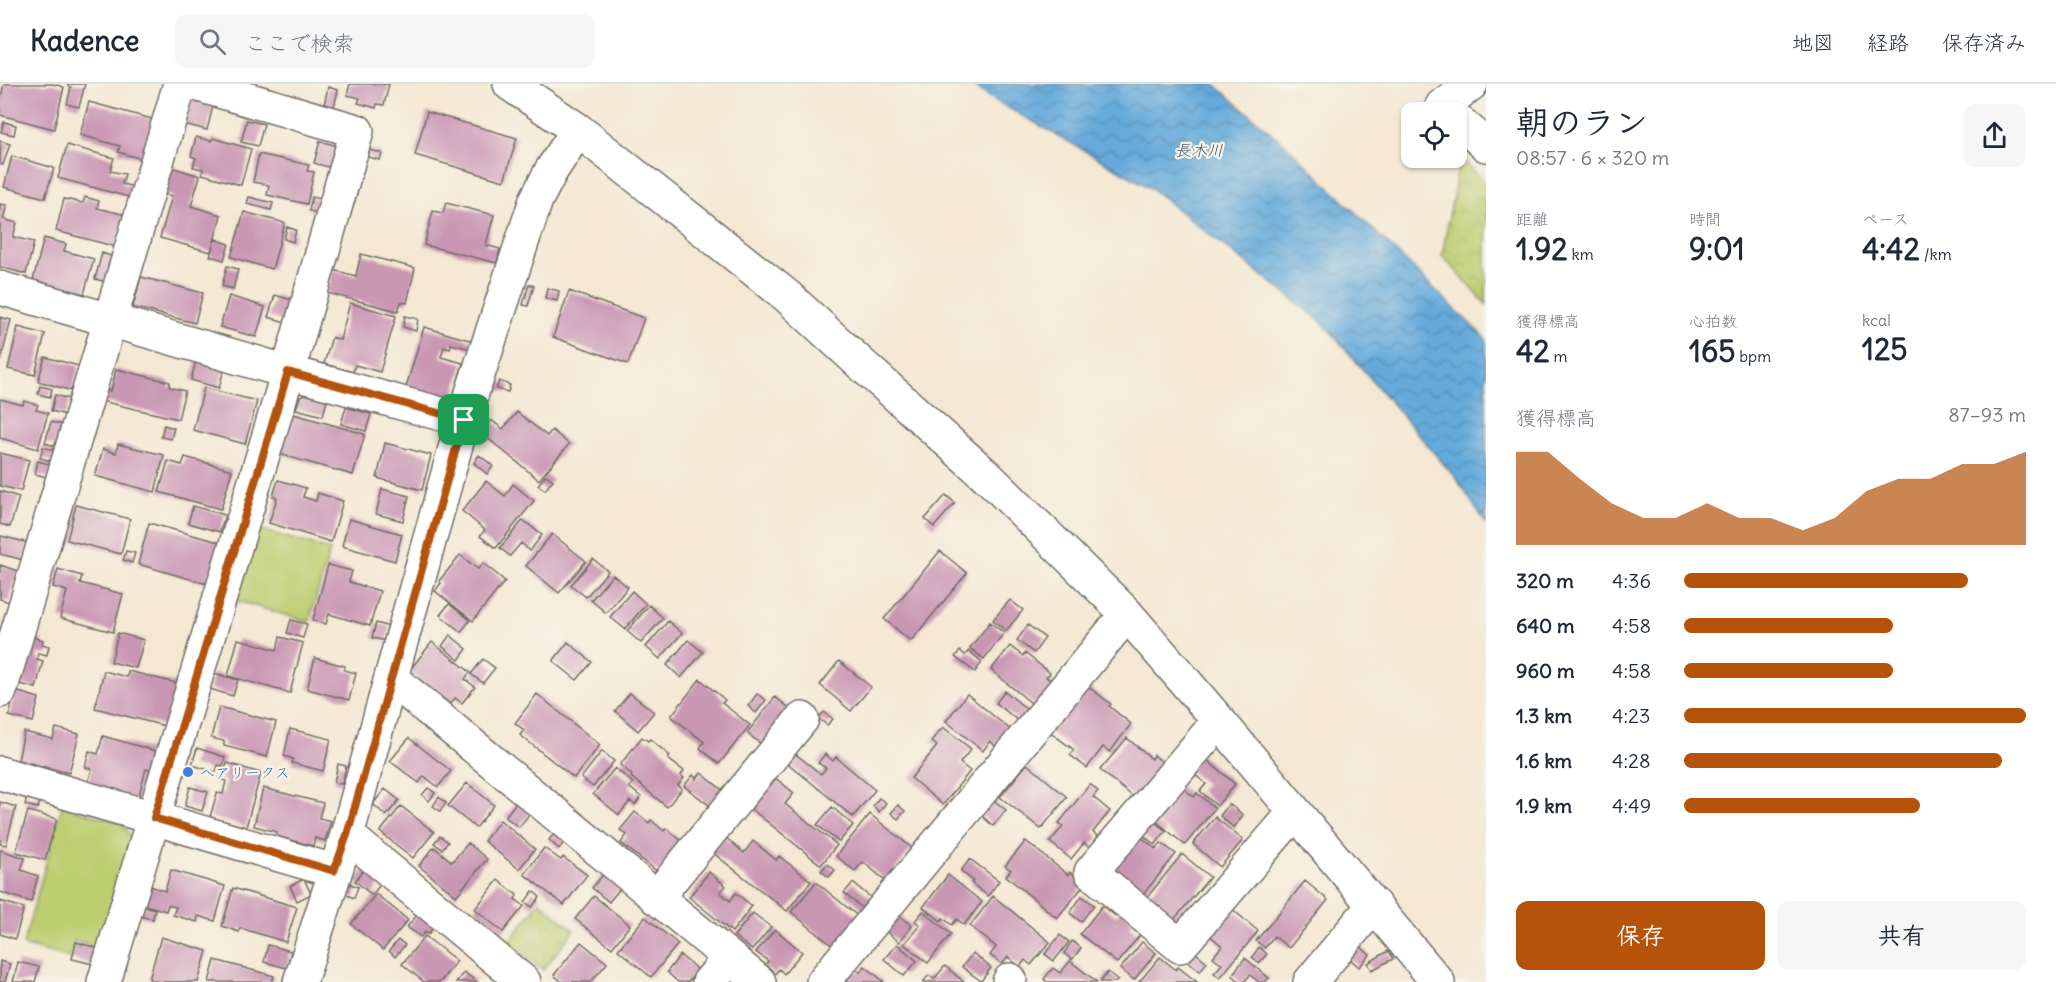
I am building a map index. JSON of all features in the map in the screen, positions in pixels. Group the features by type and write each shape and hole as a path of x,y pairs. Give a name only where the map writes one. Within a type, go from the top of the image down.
{"street":[{"path":"0,691 180,84"},
{"path":"104,982 288,372 357,130 195,84"},
{"path":"510,84 578,130 787,296 989,478 1127,614 1374,905 1431,979"},
{"path":"1447,102 1471,84"},
{"path":"1467,129 1486,145"},
{"path":"300,982 347,835 464,420 536,200 551,171 578,130"},
{"path":"0,288 288,372 464,420"},
{"path":"823,982 1127,614"},
{"path":"392,680 656,897 719,970 759,982"},
{"path":"656,897 802,718"},
{"path":"1219,721 1091,872 1180,946 1295,812"},
{"path":"0,773 334,871"},
{"path":"347,835 524,982"},
{"path":"1310,982 1374,905"}],"green space":[{"path":"1467,164 1486,183 1486,304 1442,255 1458,168 1467,168"},
{"path":"252,527 330,550 309,622 231,599"},
{"path":"62,806 122,823 133,841 104,947 75,940 70,958 23,945"},
{"path":"540,902 574,930 543,970 508,943"}],"water":[{"name":"長木川","path":"970,84 1214,84 1289,148 1486,339 1486,524 1458,481 1324,324 1149,187"}],"building":[{"path":"4,84 53,84 64,87 54,129 0,115"},
{"path":"68,84 85,84 79,107 67,104 71,87"},
{"path":"350,84 389,84 384,105 377,104 376,108 358,103 360,98 347,95"},
{"path":"328,87 338,90 334,107 324,105"},
{"path":"189,99 213,106 207,130 183,124"},
{"path":"89,102 152,119 142,159 118,152 120,146 80,135"},
{"path":"427,112 517,138 504,181 415,155"},
{"path":"247,120 264,124 258,146 241,142"},
{"path":"4,122 16,125 14,135 1,132"},
{"path":"196,137 211,141 213,138 251,149 241,185 202,174 203,169 193,167 196,158 191,156"},
{"path":"0,141 10,144 3,165 0,164"},
{"path":"320,141 341,147 335,169 314,163"},
{"path":"67,145 114,158 110,171 125,174 122,184 139,188 136,199 58,178"},
{"path":"370,150 382,153 380,160 368,157"},
{"path":"259,154 309,165 307,171 314,172 307,204 267,195 269,185 253,182"},
{"path":"12,156 54,168 45,198 4,187"},
{"path":"171,167 200,176 191,206 221,215 211,252 160,238 172,196 163,194"},
{"path":"85,197 99,201 97,208 126,215 117,247 56,231 64,199 83,203"},
{"path":"249,197 273,203 271,210 247,204"},
{"path":"312,197 325,200 321,213 309,211"},
{"path":"446,203 494,215 486,245 500,249 497,263 424,245 433,211 443,213"},
{"path":"0,204 7,205 3,219 17,223 13,237 34,242 26,274 0,267"},
{"path":"244,212 285,223 272,269 231,257"},
{"path":"287,227 296,230 293,242 284,239"},
{"path":"44,238 66,244 64,251 94,259 84,294 33,280"},
{"path":"215,239 229,244 224,260 210,256"},
{"path":"102,253 114,257 107,282 95,279"},
{"path":"361,254 415,268 407,303 401,302 398,311 327,293 333,270 356,276"},
{"path":"227,266 238,269 233,289 222,286"},
{"path":"141,277 203,293 195,323 133,307"},
{"path":"529,284 534,286 528,306 523,305"},
{"path":"547,288 559,291 557,301 545,298"},
{"path":"569,291 644,318 628,364 553,337"},
{"path":"275,295 295,301 289,323 268,317"},
{"path":"229,296 265,307 256,337 220,327"},
{"path":"350,303 396,316 380,372 355,365 353,372 324,364 332,337 340,340"},
{"path":"405,316 418,319 416,331 403,327"},
{"path":"0,317 11,320 1,360 0,360"},
{"path":"18,327 45,334 35,375 8,369"},
{"path":"424,327 473,341 471,349 451,344 450,349 444,347 441,357 463,363 452,401 406,387"},
{"path":"45,357 79,366 72,391 38,381"},
{"path":"197,357 225,365 219,388 191,380"},
{"path":"116,369 170,382 169,387 185,391 178,419 101,401 104,389 111,391"},
{"path":"499,381 510,385 508,392 496,389"},
{"path":"40,386 52,389 50,397 38,394"},
{"path":"204,388 257,401 245,444 193,430"},
{"path":"312,392 328,396 323,416 296,409 300,397"},
{"path":"55,395 70,399 66,415 51,411"},
{"path":"0,399 23,405 24,401 38,405 36,410 48,413 38,449 0,438"},
{"path":"346,407 371,414 366,431 341,424"},
{"path":"517,412 547,436 552,430 569,444 539,480 480,432 491,420 503,429"},
{"path":"290,413 365,434 353,475 279,454"},
{"path":"51,422 67,426 61,448 45,443"},
{"path":"164,425 174,428 171,439 161,437"},
{"path":"385,443 431,455 422,490 377,478"},
{"path":"118,444 164,455 155,492 95,476 103,449 116,453"},
{"path":"43,447 57,451 54,462 40,458"},
{"path":"0,453 29,460 21,491 0,486"},
{"path":"479,455 493,466 487,474 474,463"},
{"path":"185,457 232,470 221,509 159,492 168,461 182,465"},
{"path":"38,461 53,465 50,478 35,474"},
{"path":"546,475 553,480 545,490 538,485"},
{"path":"278,480 306,488 303,497 316,501 318,493 343,501 331,542 269,523 277,498 273,496"},
{"path":"486,481 505,496 513,484 534,501 496,548 480,536 485,530 462,511"},
{"path":"382,489 409,496 403,521 376,514"},
{"path":"0,491 19,497 10,527 0,524"},
{"path":"946,495 955,503 934,527 925,519"},
{"path":"76,505 130,519 121,554 67,540"},
{"path":"193,506 225,515 220,532 188,523"},
{"path":"349,519 402,534 395,561 342,546"},
{"path":"523,520 542,535 530,551 521,543 510,556 500,548"},
{"path":"149,523 222,543 211,585 138,564"},
{"path":"552,534 586,561 559,593 526,566"},
{"path":"1,536 29,543 24,560 0,554"},
{"path":"126,551 135,553 132,563 123,560"},
{"path":"940,551 967,573 911,641 884,619"},
{"path":"460,555 478,569 483,563 505,581 473,621 435,591 441,583 439,581"},
{"path":"593,559 608,571 586,597 571,585"},
{"path":"0,565 18,571 9,602 0,599"},
{"path":"328,565 352,571 349,582 380,591 370,626 329,614 326,624 313,620"},
{"path":"58,569 82,576 80,583 123,594 113,632 60,618 67,591 53,587"},
{"path":"613,575 628,587 606,613 591,600"},
{"path":"632,591 646,604 625,629 610,617"},
{"path":"1010,600 1023,610 1006,631 993,620"},
{"path":"449,604 470,620 461,632 440,615"},
{"path":"649,605 663,618 641,643 627,631"},
{"path":"291,620 307,624 303,638 287,633"},
{"path":"668,621 682,633 660,659 646,647"},
{"path":"990,622 1004,633 984,659 970,648"},
{"path":"376,623 390,627 387,641 372,638"},
{"path":"1028,625 1045,638 1034,653 1017,640"},
{"path":"118,633 144,640 136,668 111,662"},
{"path":"450,635 467,649 459,660 442,646"},
{"path":"33,637 43,640 42,644 49,646 47,655 38,653 37,659 43,661 36,688 20,684"},
{"path":"280,637 303,643 290,693 228,676 238,639 277,650"},
{"path":"688,640 703,652 681,678 667,665"},
{"path":"432,642 470,672 465,679 475,687 462,703 455,698 450,704 409,671"},
{"path":"568,642 592,662 577,680 553,661"},
{"path":"1010,646 1023,656 1025,653 1050,673 1046,677 1056,685 1037,708 991,670"},
{"path":"960,651 965,655 969,651 982,662 975,672 955,657"},
{"path":"315,658 345,666 344,670 356,673 349,700 307,689"},
{"path":"483,659 495,668 483,683 471,674"},
{"path":"839,661 871,687 851,711 820,685"},
{"path":"104,671 127,677 128,671 176,683 165,726 95,708"},
{"path":"214,673 238,680 233,696 210,689"},
{"path":"700,679 725,700 722,703 750,725 719,764 700,748 704,742 671,716"},
{"path":"1086,685 1111,704 1109,706 1131,724 1110,752 1103,747 1087,768 1070,755 1074,750 1050,732"},
{"path":"15,691 39,698 33,722 9,716"},
{"path":"1005,691 1030,712 1021,723 996,703"},
{"path":"630,693 654,712 638,731 615,711"},
{"path":"537,694 600,745 574,778 520,735 524,730 515,723"},
{"path":"757,694 766,700 756,713 748,706"},
{"path":"967,694 1013,732 999,749 990,741 983,751 946,721"},
{"path":"775,697 793,711 765,747 747,733"},
{"path":"219,707 276,722 267,757 224,746 224,741 211,738"},
{"path":"824,712 833,719 827,725 818,718"},
{"path":"943,727 971,749 960,763 970,771 943,805 911,778 937,746 931,741"},
{"path":"56,728 79,734 69,773 18,760 24,732 53,739"},
{"path":"290,729 331,739 323,771 292,763 293,759 284,756"},
{"path":"103,736 159,752 153,771 146,769 137,803 86,789 92,769 85,767 89,751 98,754"},
{"path":"642,737 648,741 650,739 670,756 668,759 684,771 681,775 684,778 678,785 682,789 667,807 620,765"},
{"path":"409,738 451,771 438,787 424,776 419,783 390,761"},
{"path":"1127,738 1152,759 1154,755 1166,765 1137,800 1100,770"},
{"path":"197,748 225,757 223,766 218,765 216,772 192,765"},
{"path":"602,751 614,761 593,787 581,778"},
{"path":"793,752 821,774 826,768 818,763 825,754 833,761 836,757 875,790 853,817 785,761"},
{"path":"1200,754 1235,784 1217,806 1200,791 1206,784 1188,769"},
{"path":"227,763 261,773 246,827 210,817 217,793 223,794 226,781 222,780"},
{"path":"338,764 346,766 342,784 334,782"},
{"path":"1027,764 1067,797 1041,829 1000,797"},
{"path":"615,768 633,783 629,787 641,797 635,805 630,801 619,815 593,794"},
{"path":"701,773 725,792 713,808 684,786 693,775 696,779"},
{"path":"774,777 794,793 785,804 837,845 821,865 750,808"},
{"path":"467,783 494,805 476,828 448,806"},
{"path":"1177,783 1194,797 1197,793 1215,808 1185,845 1150,816"},
{"path":"1090,784 1098,791 1093,797 1110,811 1093,832 1098,837 1090,848 1084,843 1071,859 1050,842 1063,826 1059,823"},
{"path":"190,787 208,792 202,811 185,806"},
{"path":"263,788 323,803 319,818 331,821 325,841 315,838 313,846 276,836 277,832 254,826"},
{"path":"428,788 435,793 429,801 422,795"},
{"path":"385,789 399,800 386,816 373,804"},
{"path":"27,796 40,799 38,808 25,805"},
{"path":"439,797 446,803 440,811 433,806"},
{"path":"879,798 886,803 879,812 873,806"},
{"path":"992,799 1006,810 993,826 980,814"},
{"path":"517,801 531,812 519,827 505,817"},
{"path":"0,802 16,807 6,845 0,844"},
{"path":"1229,804 1243,815 1234,828 1220,816"},
{"path":"898,805 905,811 898,819 891,813"},
{"path":"401,806 434,832 413,858 380,832"},
{"path":"832,807 853,825 839,842 817,825"},
{"path":"28,811 57,819 45,860 16,852"},
{"path":"635,812 649,823 651,820 664,831 666,828 682,841 658,872 621,843 627,835 620,830"},
{"path":"870,814 912,848 886,881 863,862 855,871 836,856"},
{"path":"1148,817 1166,831 1155,845 1137,830"},
{"path":"1215,817 1243,840 1220,867 1193,844"},
{"path":"500,820 535,849 519,869 484,841"},
{"path":"558,829 568,837 559,849 549,840"},
{"path":"440,836 448,842 442,849 434,843"},
{"path":"724,836 744,853 753,841 776,860 779,856 811,881 787,911 712,852"},
{"path":"1141,837 1156,849 1161,843 1176,854 1140,898 1111,874"},
{"path":"1026,841 1068,875 1070,872 1085,884 1057,918 1006,876 1011,870 1005,866"},
{"path":"468,843 487,859 456,896 419,866 434,847 452,862"},
{"path":"544,848 561,860 563,857 587,875 564,905 524,874"},
{"path":"0,850 25,858 21,870 38,876 31,902 0,892"},
{"path":"1182,854 1210,877 1172,922 1145,900"},
{"path":"970,859 999,881 988,896 971,883 973,881 961,871"},
{"path":"369,863 386,877 372,895 355,881"},
{"path":"827,864 835,870 829,877 821,871"},
{"path":"171,870 225,886 215,921 198,916 197,922 173,915 176,907 168,905 166,911 142,904 147,885 165,891"},
{"path":"606,871 623,885 609,902 592,888"},
{"path":"709,872 726,886 720,892 730,901 736,893 752,906 732,932 689,897"},
{"path":"948,875 982,902 964,925 957,919 952,925 943,918 941,921 923,907"},
{"path":"304,879 311,894 297,901 290,886"},
{"path":"498,880 517,895 515,899 524,906 503,932 475,909"},
{"path":"1305,881 1328,900 1289,948 1274,936 1265,948 1256,941"},
{"path":"816,882 859,917 834,947 791,912"},
{"path":"348,883 358,887 354,898 344,894"},
{"path":"853,883 875,901 867,912 844,893"},
{"path":"233,888 297,907 286,942 240,928 239,932 222,926"},
{"path":"533,891 540,897 532,907 525,902"},
{"path":"376,894 408,920 383,950 351,924"},
{"path":"594,896 630,925 612,948 575,919"},
{"path":"993,896 1050,942 1031,965 1025,960 1020,967 1008,957 1002,964 990,955 996,947 970,926"},
{"path":"1082,896 1094,905 1081,922 1070,913"},
{"path":"0,901 24,908 15,939 0,934"},
{"path":"141,906 155,909 153,919 139,916"},
{"path":"1102,906 1116,916 1121,910 1133,921 1129,926 1140,935 1117,963 1080,934"},
{"path":"1231,908 1258,931 1220,978 1214,973 1222,964 1213,957 1222,946 1205,931"},
{"path":"421,910 437,923 428,934 425,932 421,937 407,927"},
{"path":"923,911 951,934 928,963 904,944 920,925 915,921"},
{"path":"895,912 912,926 899,942 882,928"},
{"path":"753,913 771,927 752,950 734,936"},
{"path":"645,917 678,944 651,977 618,950"},
{"path":"775,929 802,952 784,974 779,969 774,975 764,967 768,961 756,952"},
{"path":"1060,935 1069,942 1054,961 1045,954"},
{"path":"425,936 457,961 440,982 424,982 402,964"},
{"path":"161,937 207,951 198,982 158,982 149,979"},
{"path":"398,940 405,945 395,957 389,951"},
{"path":"1353,940 1370,955 1359,967 1342,952"},
{"path":"1072,941 1081,948 1072,960 1064,953"},
{"path":"76,942 101,949 97,965 72,959"},
{"path":"581,942 607,963 591,982 562,982 554,975"},
{"path":"1142,942 1156,953 1134,980 1120,969"},
{"path":"897,944 917,961 904,976 884,959"},
{"path":"268,945 291,951 287,968 264,962"},
{"path":"1259,947 1267,954 1259,963 1252,957"},
{"path":"1191,949 1207,962 1200,971 1184,958"},
{"path":"1388,951 1393,959 1372,970 1368,963"},
{"path":"973,953 991,968 981,981 962,967"},
{"path":"680,955 698,970 688,982 678,982 667,972"},
{"path":"1160,957 1176,970 1178,967 1197,982 1139,982"},
{"path":"1245,958 1269,978 1265,982 1259,982 1250,975 1244,982 1240,982 1232,975"},
{"path":"215,960 274,976 272,982 209,982"},
{"path":"0,961 10,964 5,982 0,982"},
{"path":"1070,961 1097,982 1047,982 1044,979 1053,968 1060,973"},
{"path":"18,962 39,967 35,982 13,982"},
{"path":"865,966 884,982 840,982 852,967 860,972"},
{"path":"945,966 964,982 923,982 929,975 934,979"},
{"path":"464,972 477,982 456,982"},
{"path":"1108,972 1118,980 1100,982"}],"place":[{"name":"ヘアリークス","path":"188,772"}],"route":[{"path":"288,372 464,420 392,680 347,835 334,871 154,818 288,372"}]}
